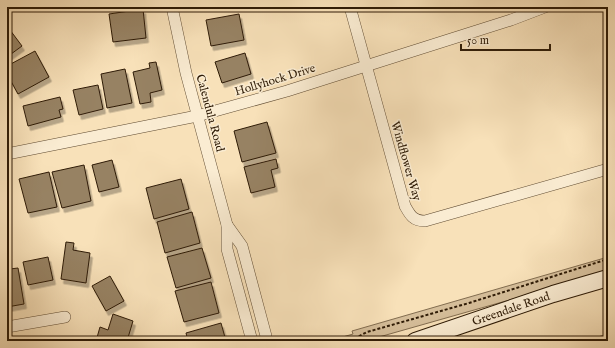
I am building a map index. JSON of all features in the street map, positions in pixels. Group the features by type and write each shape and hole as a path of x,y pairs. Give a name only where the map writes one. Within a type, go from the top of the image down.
{"street":[{"name":"Calendula Road","path":"172,7 177,36 197,116 227,225 227,249 252,341"},
{"name":"Windflower Way","path":"350,7 365,66 405,206 409,215 413,219 425,221 608,169"},
{"name":"Hollyhock Drive","path":"7,152 197,116 287,91 511,20 545,7"},
{"name":"Calendula Road","path":"227,225 242,246 266,336 266,341"},
{"name":"Greendale Road","path":"419,340 553,294 608,278"},
{"path":"7,327 65,317"}],"lane":[{"path":"595,341 608,337"}],"path":[{"path":"350,341 367,332 432,312 469,303 608,260"}],"shaded area":[{"path":"608,257 608,272 365,341 329,341 353,334 352,331"}],"building":[{"path":"143,9 146,38 113,42 109,14"},
{"path":"239,14 244,40 211,46 206,20"},
{"path":"7,26 22,46 7,57"},
{"path":"35,51 49,77 18,94 7,74 7,66"},
{"path":"245,53 251,74 222,83 215,62"},
{"path":"156,62 162,90 150,93 151,102 140,104 133,72 150,68 149,63"},
{"path":"125,69 132,103 107,108 101,74"},
{"path":"98,85 103,109 79,115 73,90"},
{"path":"60,97 63,109 59,110 61,117 28,126 23,106"},
{"path":"267,122 276,153 242,162 234,131"},
{"path":"276,159 278,168 271,170 275,187 251,193 244,167"},
{"path":"112,160 119,187 99,192 92,165"},
{"path":"84,165 91,201 62,208 52,172"},
{"path":"49,172 57,207 28,213 19,179"},
{"path":"181,179 189,209 154,219 146,188"},
{"path":"192,212 200,243 165,253 157,222"},
{"path":"66,242 74,243 73,250 90,253 86,283 61,279"},
{"path":"202,248 211,278 176,288 167,257"},
{"path":"48,257 53,280 28,285 23,262"},
{"path":"7,266 9,266 10,269 18,268 24,304 7,307"},
{"path":"110,276 124,301 106,311 92,286"},
{"path":"211,282 219,313 184,322 175,291"},
{"path":"113,314 133,321 127,341 96,341 100,327 108,330"},
{"path":"221,323 226,341 188,341 186,333"}]}
